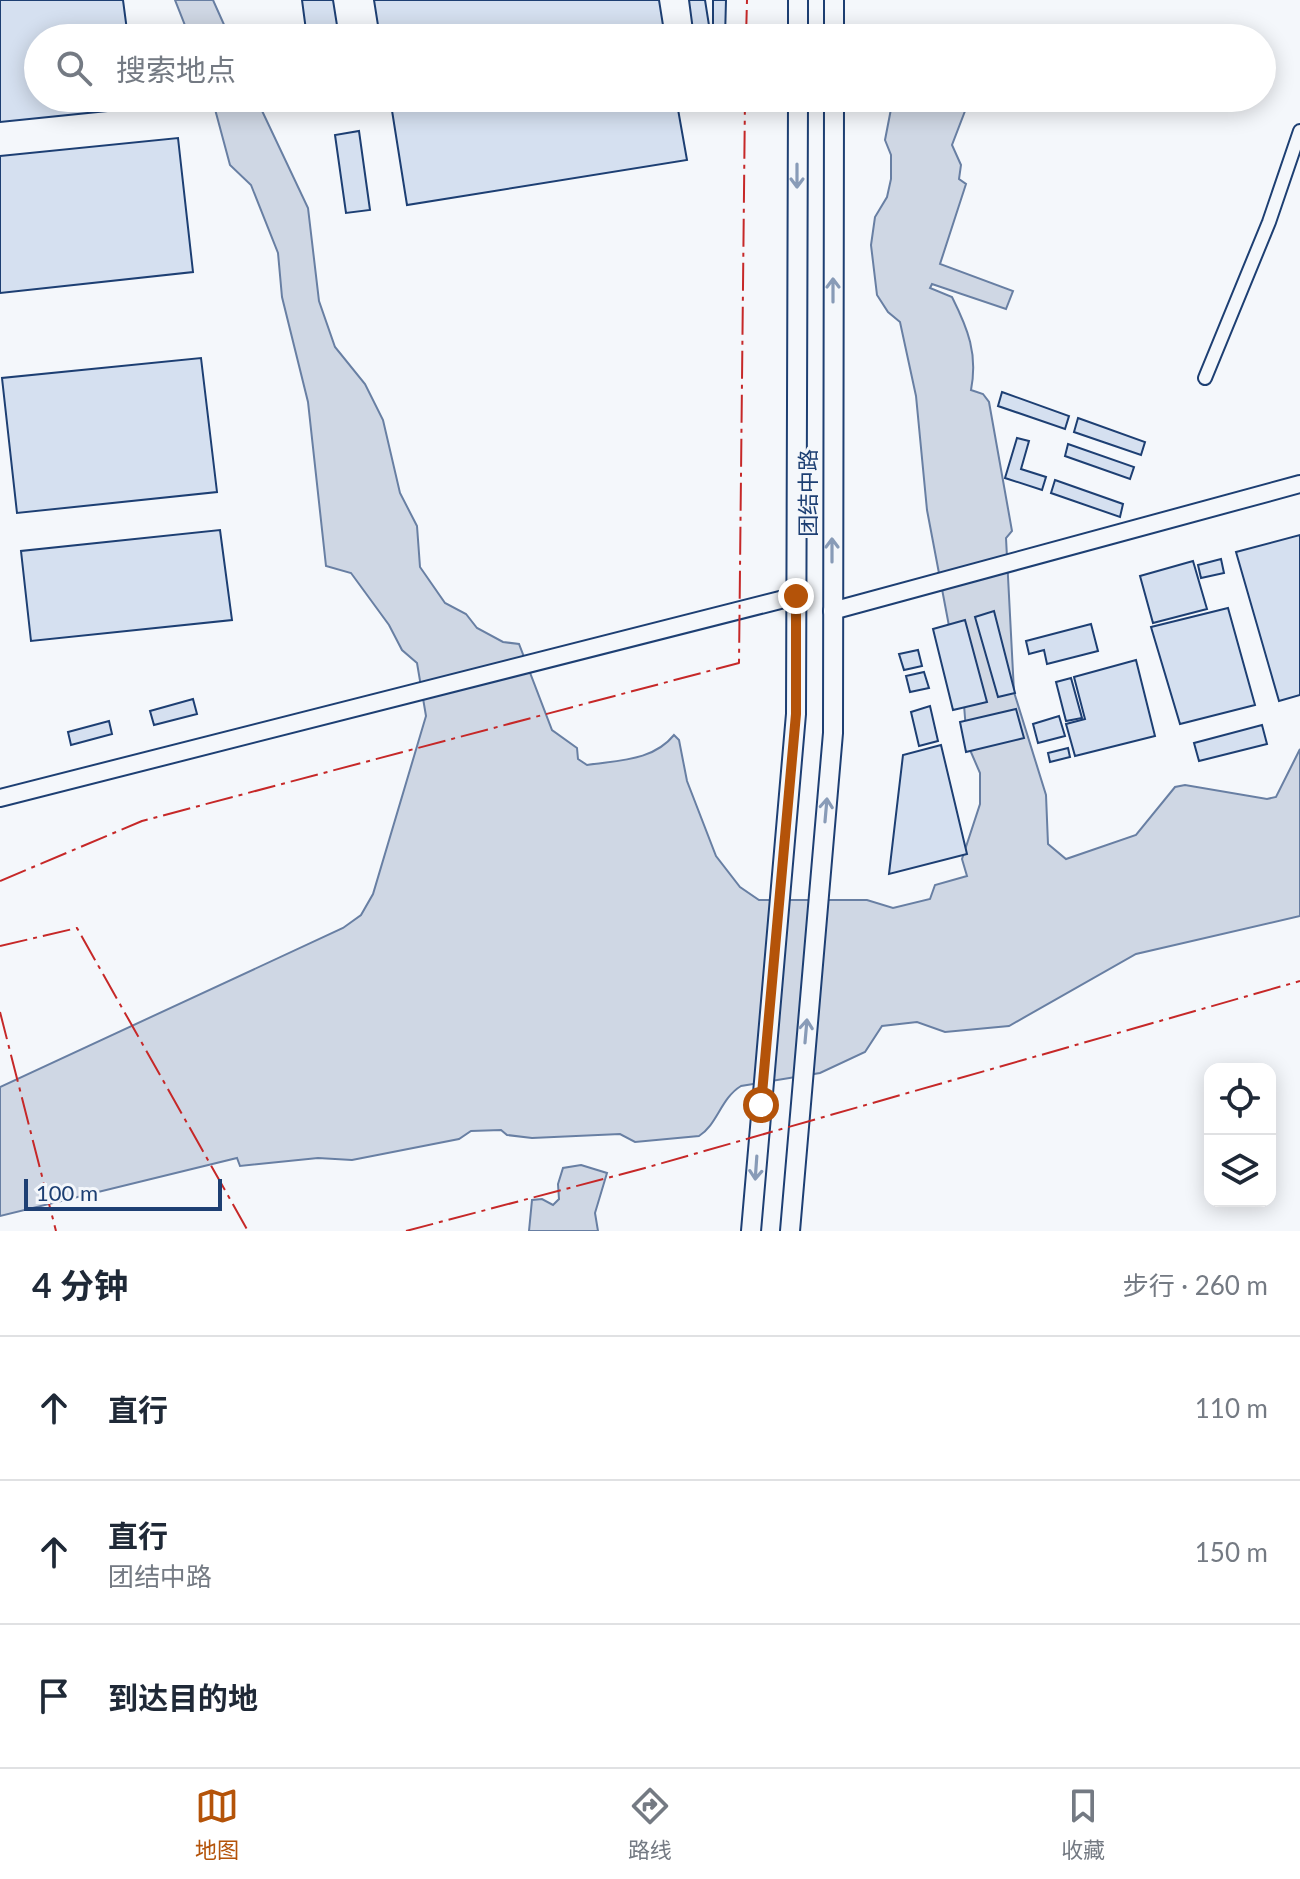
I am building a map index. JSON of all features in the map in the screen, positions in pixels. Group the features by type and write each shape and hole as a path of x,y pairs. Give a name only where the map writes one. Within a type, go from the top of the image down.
{"main road":[{"path":"798,0 798,24"},
{"path":"834,0 834,24"},
{"name":"团结中路","path":"751,1231 796,714 798,112"},
{"name":"团结中路","path":"790,1231 833,733 834,112"}],"street":[{"path":"1205,378 1269,222 1300,131"},
{"path":"832,611 1300,484"},
{"path":"0,798 796,596"}],"shaded area":[{"path":"175,0 213,0 224,24 184,24"},
{"path":"216,112 263,112 308,208 319,301 335,347 365,384 383,420 400,493 417,526 420,567 445,603 466,614 477,628 503,642 519,644 552,730 577,748 578,759 587,765 646,755 666,744 674,735 679,740 687,781 716,856 740,887 759,900 867,900 893,908 930,899 935,885 967,876 962,859 980,804 980,773 967,743 964,705 927,510 916,396 900,322 888,312 877,295 871,245 875,217 887,197 891,179 891,155 885,140 890,112 965,112 952,145 961,165 959,179 966,184 940,264 1013,291 1006,309 932,284 930,288 952,297 970,342 973,365 971,390 983,394 989,402 1012,531 1006,538 1014,692 1046,795 1048,844 1066,859 1136,835 1175,787 1185,785 1267,799 1276,797 1300,749 1300,916 1136,954 1009,1026 945,1032 917,1022 882,1026 865,1052 820,1073 741,1086 699,1136 635,1142 620,1134 532,1138 507,1135 501,1130 471,1131 459,1139 352,1160 318,1158 240,1166 237,1158 0,1216 0,1087 343,928 361,915 373,894 426,716 417,663 402,650 389,625 351,573 326,566 308,402 282,297 278,253 251,185 230,165"},
{"path":"581,1165 607,1173 595,1213 598,1231 529,1231 532,1200 542,1199 553,1205 559,1199 558,1184 563,1168"}],"building":[{"path":"0,0 123,0 126,24 24,24 24,112 97,112 0,122"},
{"path":"302,0 333,0 337,24 305,24"},
{"path":"374,0 659,0 663,24 378,24"},
{"path":"689,0 705,0 709,24 692,24"},
{"path":"713,0 726,0 725,24 713,24"},
{"path":"392,112 678,112 687,160 407,205"},
{"path":"359,131 370,210 346,213 335,135"},
{"path":"178,138 193,272 0,293 0,156"},
{"path":"201,358 217,492 17,513 2,378"},
{"path":"1002,392 1069,416 1065,429 998,406"},
{"path":"1078,418 1145,442 1141,455 1074,432"},
{"path":"1017,438 1029,441 1021,469 1046,477 1042,490 1005,478"},
{"path":"1068,444 1134,467 1130,479 1065,456"},
{"path":"1055,480 1123,504 1120,517 1051,493"},
{"path":"220,530 232,620 31,641 21,551"},
{"path":"1300,535 1300,695 1279,701 1236,552"},
{"path":"1221,559 1224,573 1201,578 1198,565"},
{"path":"1193,561 1207,609 1153,623 1140,576"},
{"path":"1228,608 1255,705 1180,724 1151,627"},
{"path":"994,611 1015,693 998,697 975,617"},
{"path":"965,620 987,702 953,710 933,629"},
{"path":"1091,624 1098,651 1047,664 1044,650 1029,654 1026,641"},
{"path":"918,650 922,666 904,670 899,654"},
{"path":"1136,660 1155,736 1075,756 1066,724 1085,719 1074,677"},
{"path":"924,672 929,688 910,692 906,676"},
{"path":"1071,678 1082,718 1066,721 1056,682"},
{"path":"193,699 197,714 154,725 150,711"},
{"path":"930,706 938,741 919,746 911,712"},
{"path":"1016,709 1024,738 966,752 960,722"},
{"path":"1059,716 1065,736 1038,743 1033,724"},
{"path":"109,721 112,734 71,745 68,732"},
{"path":"1262,725 1267,744 1199,761 1194,743"},
{"path":"941,745 967,854 889,874 903,755"},
{"path":"1068,748 1070,757 1050,762 1048,753"}],"power":[{"path":"746,24 747,0"},
{"path":"0,881 142,821 739,663 745,112"},
{"path":"0,946 77,928 248,1231"},
{"path":"406,1231 645,1168 1300,981"},
{"path":"0,1012 56,1231"}],"route":[{"path":"761,1105 796,714 796,596"}]}
